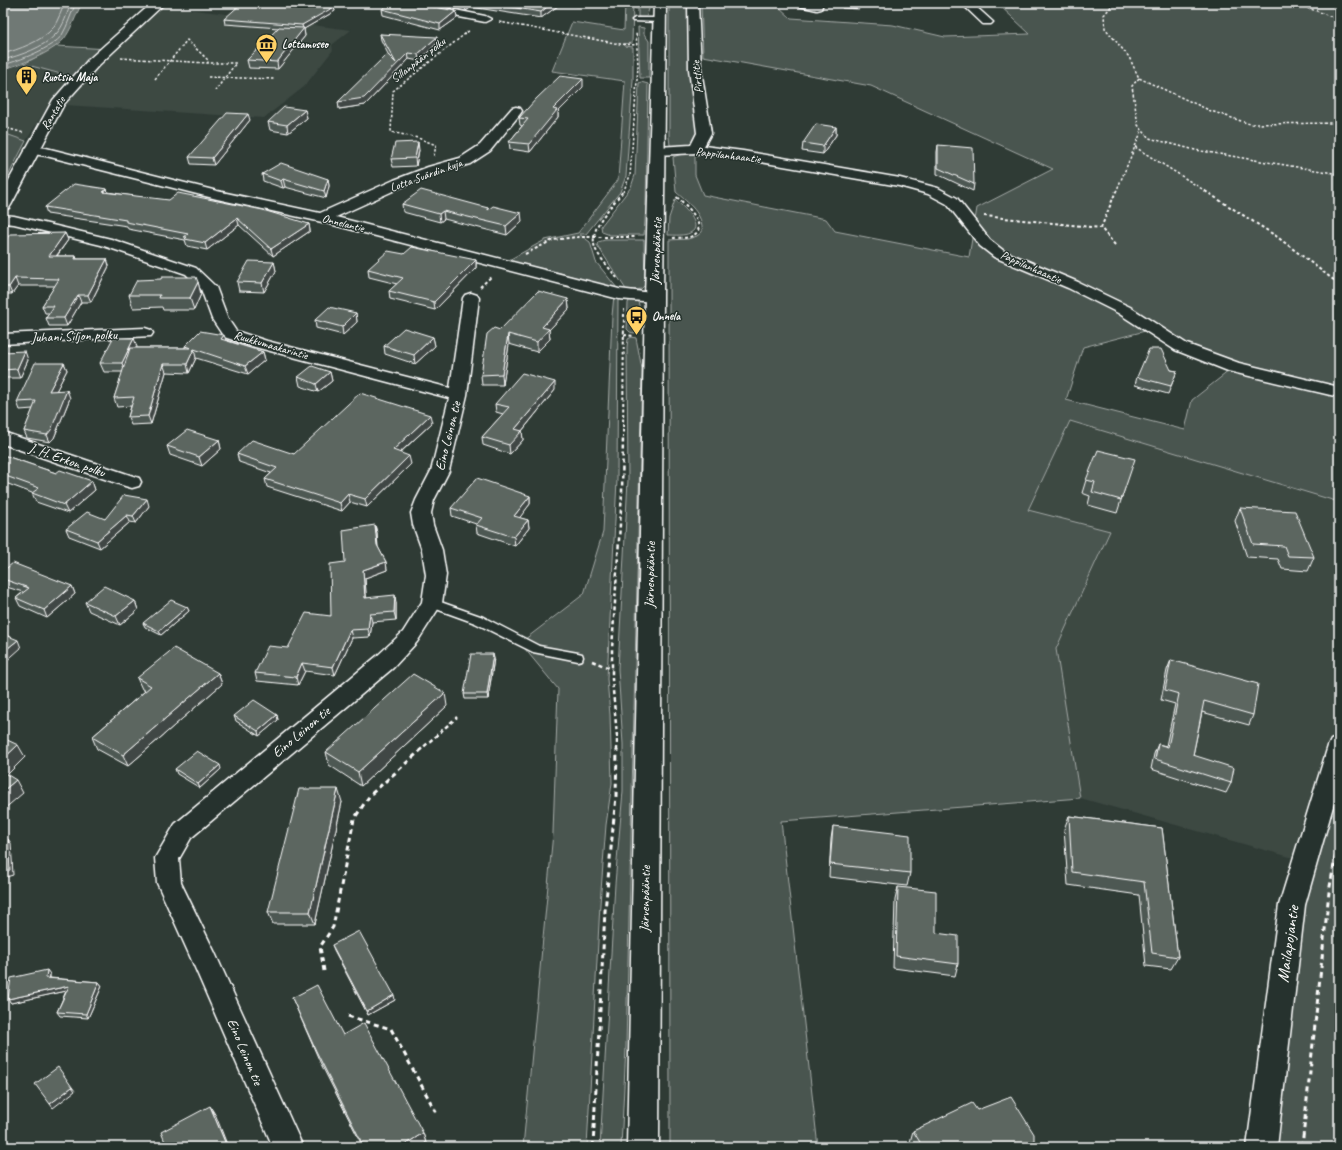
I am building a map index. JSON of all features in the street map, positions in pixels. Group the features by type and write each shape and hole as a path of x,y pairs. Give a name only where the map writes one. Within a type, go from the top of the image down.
{"main road":[{"name":"Rantatie","path":"3,205 62,97 100,57 159,3"},
{"name":"Järvenpääntie","path":"643,1147 654,297 658,196 660,12"}],"street":[{"path":"403,3 485,19"},
{"name":"Pirttitie","path":"693,3 695,69 704,133 696,149"},
{"path":"799,3 817,7 818,3"},
{"path":"966,3 987,22"},
{"name":"Lotta Svärdin kuja","path":"322,218 399,183 433,170 465,161 485,148 516,111"},
{"name":"Pappilanhaantie","path":"658,151 696,149 900,182 940,195 952,201 985,243 999,254 1072,285 1124,310 1181,347 1234,367 1339,392"},
{"name":"Onnelantie","path":"32,150 61,155 217,196 322,218 624,295 654,297"},
{"name":"Ruukkumaakarintie","path":"3,219 14,220 106,242 191,270 208,287 220,319 230,334 261,344 458,395"},
{"name":"Eino Leinon tie","path":"288,1147 266,1101 202,953 169,883 167,858 183,831 385,662 410,637 432,603 436,575 432,550 422,525 421,513 425,500 440,471 458,395 471,298"},
{"name":"Juhani Siljon polku","path":"3,339 145,333"},
{"name":"J. H. Erkon polku","path":"3,438 132,482"},
{"name":"Mailapojantie","path":"1262,1147 1292,905 1339,746"}],"lane":[{"path":"635,20 660,12"},
{"path":"432,603 479,620 537,649 578,657"}],"path":[{"path":"1114,3 1104,15 1105,28 1128,57 1139,78 1211,111 1250,124 1339,123"},
{"path":"1290,3 1317,11 1339,20"},
{"path":"1331,3 1339,4"},
{"path":"485,19 636,45 638,66 630,176 623,192 603,217 593,237 595,249 617,278 624,295 622,493 612,669 617,736 616,796 605,911 593,1147"},
{"name":"Sillanpään polku","path":"433,170 436,145 418,138 391,132 393,91 485,19"},
{"path":"154,79 187,40 208,60 208,63"},
{"path":"100,57 208,63 236,62 215,91"},
{"path":"208,77 275,79"},
{"path":"1139,78 1132,86 1138,126 1149,138 1195,150 1339,174"},
{"path":"3,127 16,132 40,136"},
{"path":"1101,228 1142,130"},
{"path":"1135,147 1276,236 1339,284"},
{"path":"658,196 674,196 678,198 693,212 699,226 697,231 692,236 673,238"},
{"path":"962,214 1101,228 1115,245"},
{"path":"593,237 636,237"},
{"path":"624,336 636,336"},
{"path":"578,657 612,669"},
{"path":"324,971 320,947 333,927 354,819 370,795 457,717"},
{"path":"1302,1147 1329,892 1339,837"},
{"path":"348,1016 391,1029 438,1116"}],"shaded area":[{"path":"625,3 633,3 632,43 624,44 625,46 633,47 633,80 626,176 620,192 586,234 579,234 590,242 596,262 617,288 615,289 557,272 507,261 545,240 578,233 618,180 625,81 552,71 572,22 624,30"},
{"path":"638,3 651,3 646,18 638,17"},
{"path":"669,3 690,3 698,138 693,146 675,147 670,145"},
{"path":"701,3 778,6 791,18 893,25 945,37 1030,34 997,3 1339,3 1339,502 1070,421 1028,510 1110,531 1056,649 1080,798 781,821 818,1147 670,1147 669,240 688,239 697,236 702,232 702,226 698,214 676,192 673,157 687,152 701,152 695,157 695,175 703,195 826,219 835,231 969,257 977,208 1053,169 871,86 703,56","holes":["1153,329 1234,367 1192,400 1185,430 1066,400 1083,347"]},
{"path":"157,5 351,30 332,45 333,50 304,87 264,118 49,104 26,141 3,133 3,69 24,64 76,78"},
{"path":"638,27 644,28 644,34 649,41 649,78 640,78"},
{"path":"56,46 109,49 76,78 24,64"},
{"path":"641,82 648,84 646,206 644,235 610,235 602,232 601,226 631,187 635,175 639,83"},
{"path":"3,133 26,141 3,186"},
{"path":"675,200 687,211 694,221 694,230 688,234 668,235 669,218"},
{"path":"605,240 644,240 645,285 641,289 627,291 597,245 598,242"},
{"path":"614,295 618,298 617,480 607,679 610,715 612,783 606,825 600,904 587,1147 523,1147 553,833 558,689 520,643 584,594 603,532"},
{"path":"630,299 638,302 639,305 638,331 634,333 627,329 628,303"},
{"path":"632,337 636,338 642,369 626,1047 621,1147 600,1147 615,884 623,791 623,744 618,669 628,480 627,347 628,339"},
{"path":"1070,421 1339,502 1339,775 1311,863 1080,798 1056,649 1110,531 1028,510"},
{"path":"1339,775 1339,1147 1275,1147 1311,863"}],"water":[{"path":"3,3 77,3 81,5 69,31 59,44 44,54 18,65 3,69"}],"building":[{"path":"242,3 334,3 329,6 334,7 302,25 224,19"},
{"path":"390,3 412,3 456,11 440,24 382,9"},
{"path":"485,3 552,3 541,12"},
{"path":"843,3 861,3 860,6 842,5"},
{"path":"279,27 304,28 277,62 247,60"},
{"path":"380,34 437,37 418,54 408,53 364,98 338,102 387,54 396,63"},
{"path":"560,76 583,79 553,109 557,110 529,144 509,142 528,119 519,118"},
{"path":"284,107 305,110 287,125 268,122"},
{"path":"227,113 248,114 212,158 189,157"},
{"path":"816,124 836,127 823,146 803,143"},
{"path":"418,142 415,158 391,159 395,143"},
{"path":"938,145 973,148 974,184 938,168"},
{"path":"281,163 328,179 324,191 283,179 281,181 262,174"},
{"path":"74,184 107,189 103,192 169,200 178,193 263,210 309,224 271,249 237,218 205,243 185,239 187,237 184,237 188,234 126,222 126,220 45,207"},
{"path":"421,190 488,208 488,210 493,206 521,213 506,226 443,211 439,214 402,204"},
{"path":"65,233 49,256 76,256 75,259 107,259 88,295 78,295 64,318 46,318 54,306 42,306 59,279 15,278 9,287 3,287 3,244 10,234"},
{"path":"412,247 476,260 434,302 389,291 403,278 368,269 388,251 404,254"},
{"path":"249,261 274,262 262,283 237,282"},
{"path":"162,277 196,277 198,282 190,298 159,298 160,295 129,295 137,280 161,279"},
{"path":"538,291 568,299 542,327 549,329 537,342 508,334 502,374 481,375 487,334 494,328 500,330"},
{"path":"329,307 356,313 342,327 315,320"},
{"path":"404,328 433,337 414,355 384,346"},
{"path":"200,331 224,335 221,339 263,352 245,366 194,349 187,364 163,364 148,416 128,417 134,397 114,398 130,348 191,348 185,346"},
{"path":"113,338 134,338 122,363 100,363"},
{"path":"1149,349 1161,349 1171,370 1177,371 1171,386 1137,377"},
{"path":"25,351 17,369 3,370 3,352"},
{"path":"35,363 64,363 49,391 67,390 51,430 47,435 24,431 36,401 17,402"},
{"path":"312,366 330,372 316,384 298,377"},
{"path":"522,373 555,382 515,429 522,431 509,445 482,437 509,407 495,404"},
{"path":"360,393 430,415 393,450 409,456 365,499 348,494 340,503 265,479 277,468 237,454 252,440 294,454"},
{"path":"187,430 219,440 199,457 167,446"},
{"path":"1098,450 1135,459 1121,500 1092,492 1095,482 1086,480"},
{"path":"3,455 56,473 60,470 92,481 64,505 32,493 39,488 3,475"},
{"path":"477,478 530,496 514,516 528,520 514,537 476,525 482,518 451,508"},
{"path":"124,495 147,499 133,516 127,515 97,541 66,529 87,512 105,519"},
{"path":"1240,508 1295,511 1314,557 1288,556 1284,546 1253,544"},
{"path":"375,525 377,545 386,562 363,570 365,598 395,595 394,612 370,614 368,629 350,630 333,667 302,663 296,677 255,673 268,646 288,648 306,613 331,616 330,564 345,562 343,530"},
{"path":"13,563 72,586 44,610 16,598 29,588 3,579 3,571"},
{"path":"104,586 135,601 116,616 85,602"},
{"path":"171,600 187,607 159,631 143,623"},
{"path":"3,634 18,640 3,652"},
{"path":"174,648 218,673 123,755 92,737 151,686 137,678"},
{"path":"471,654 493,654 487,694 464,694"},
{"path":"1171,660 1258,684 1253,715 1204,701 1193,755 1234,768 1231,783 1155,759 1158,744 1168,747 1179,694 1165,690"},
{"path":"413,674 445,693 358,772 326,752"},
{"path":"254,700 277,715 258,731 234,716"},
{"path":"3,738 18,745 3,759"},
{"path":"197,751 220,765 198,784 175,769"},
{"path":"3,772 16,780 3,791"},
{"path":"299,789 338,789 310,912 268,912"},
{"path":"1069,816 1162,828 1178,957 1152,953 1144,882 1072,872"},
{"path":"833,826 910,835 910,873 830,864"},
{"path":"8,839 10,870 3,873 3,840"},
{"path":"898,887 936,891 936,933 958,936 958,964 896,956"},
{"path":"359,931 394,995 367,1011 332,945"},
{"path":"47,970 46,978 99,982 86,1014 57,1012 69,986 8,999 11,978"},
{"path":"317,985 343,1035 364,1023 423,1133 401,1147 364,1147 316,1051 292,998"},
{"path":"58,1067 72,1087 50,1104 35,1084"},
{"path":"1011,1097 1034,1134 1034,1147 923,1147 913,1131 972,1103 977,1110"},
{"path":"210,1106 227,1147 167,1147 161,1132"}],"place":[{"name":"Lottamuseo","path":"266,64"},
{"name":"Ruotsin Maja","path":"27,96"},
{"name":"Onnela","path":"637,336"}]}
